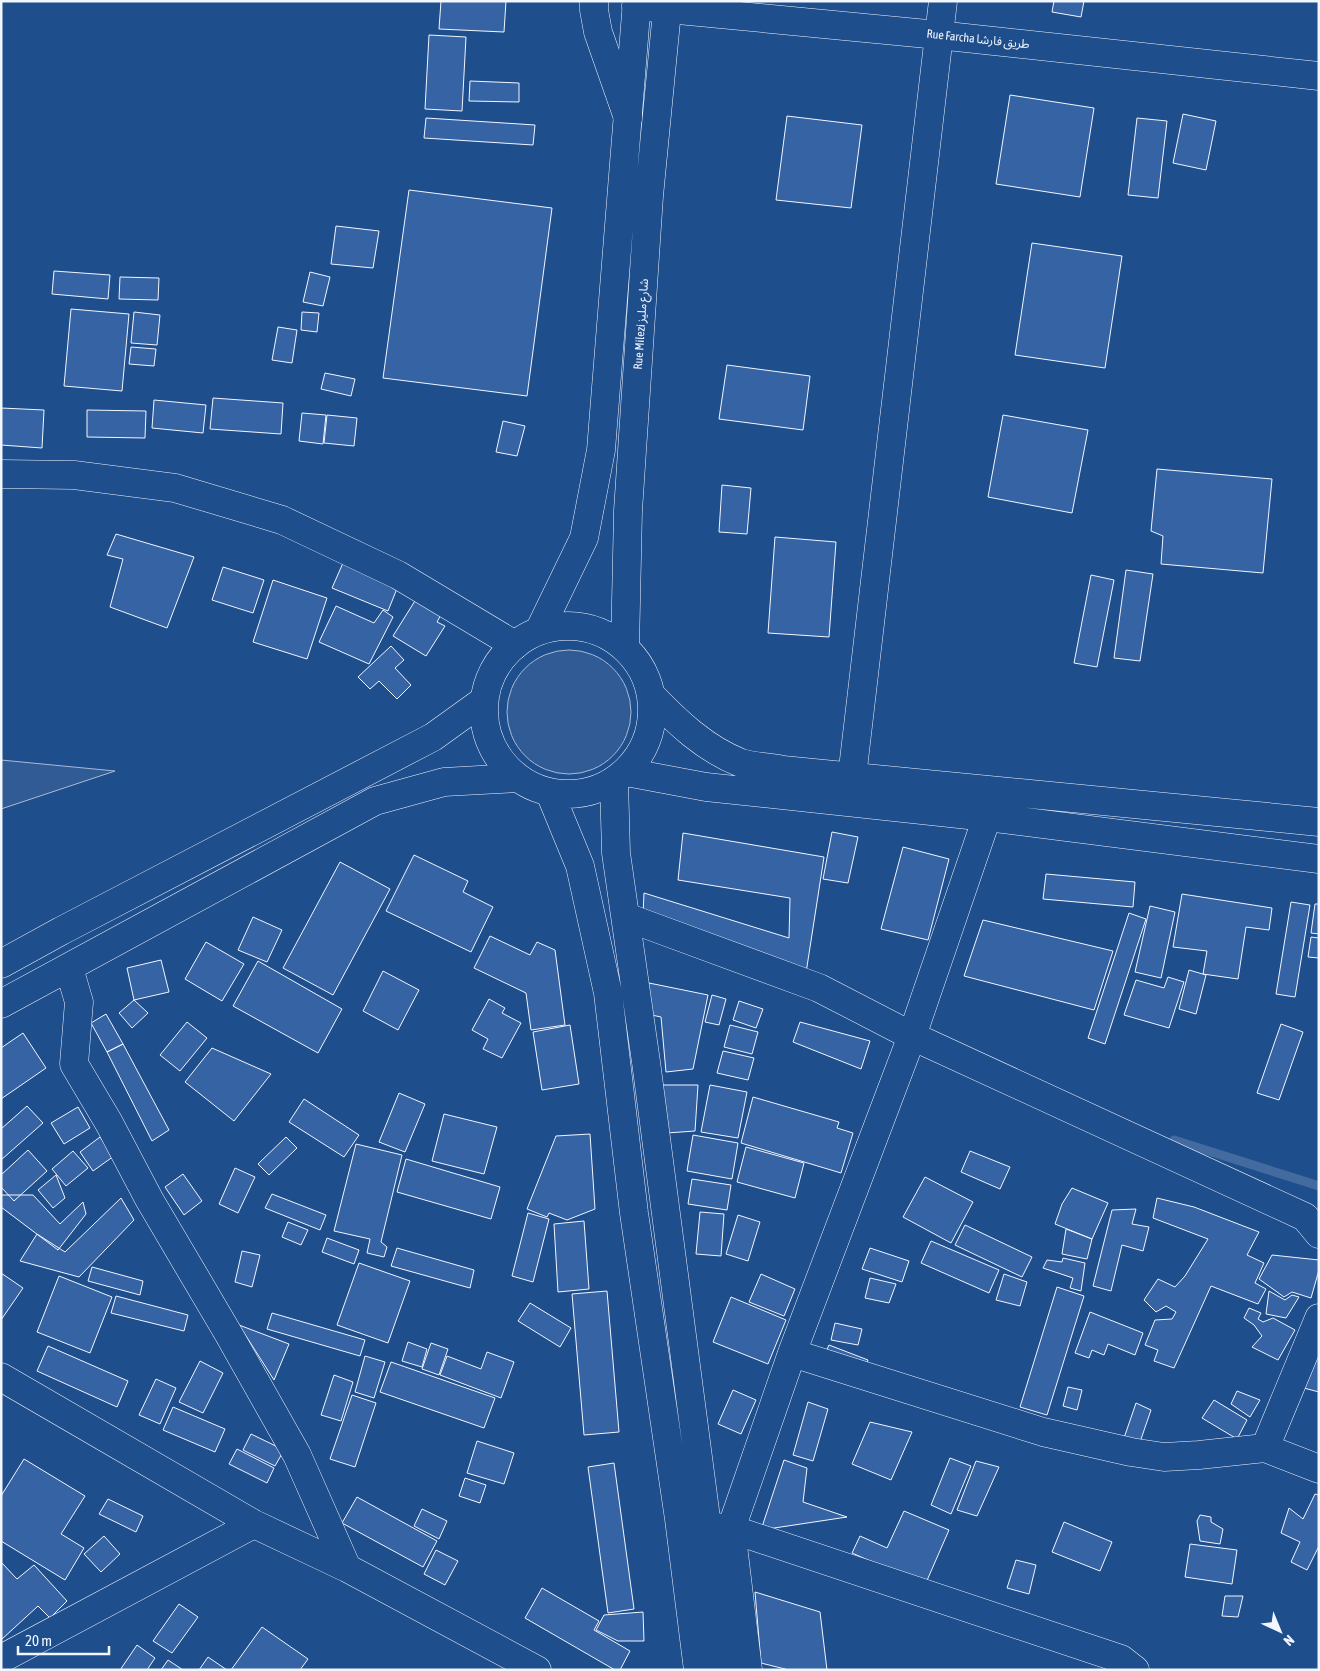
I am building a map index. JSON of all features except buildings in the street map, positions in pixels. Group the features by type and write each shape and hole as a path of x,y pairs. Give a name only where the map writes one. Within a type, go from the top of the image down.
{"street":[{"path":"594,1 598,32 628,118"},
{"path":"852,777 943,1"},
{"path":"540,630 584,538 601,450 636,3"},
{"name":"Rue Farcha طريق فارشا","path":"636,3 1319,76"},
{"name":"Rue Milezi شارع مليز","path":"625,648 628,511 649,196 668,5"},
{"path":"1,474 74,475 175,488 282,520 398,575 515,645"},
{"path":"562,626 585,628 606,635 625,648 642,670 651,695 651,723 643,750 620,776 594,790 572,795 550,793 533,788 517,778 497,757 485,730 484,701 489,680 499,661 515,645 540,630 562,626"},
{"path":"651,695 704,744 742,763 783,770 1319,822"},
{"path":"1,964 434,737 484,701"},
{"path":"620,776 987,817 1319,859"},
{"path":"620,776 616,853 719,1527 748,1670"},
{"path":"1,1004 375,801 444,782 517,778"},
{"path":"550,793 580,866 608,993 634,1213 679,1519 698,1670"},
{"path":"726,1670 719,1527 792,1353 912,1036 987,817"},
{"path":"626,916 819,988 912,1036 1305,1217 1319,1234"},
{"path":"69,968 79,1002 74,1064 109,1123 149,1199 297,1455 348,1568"},
{"path":"1265,1448 1319,1318"},
{"path":"792,1353 1043,1432 1131,1452 1164,1457 1265,1448 1319,1469"},
{"path":"1,1377 254,1524 348,1568 538,1670"},
{"path":"1,1659 254,1524"},
{"path":"719,1527 1120,1659 1135,1670"}],"shaded area":[{"path":"569,650 593,654 613,668 627,688 631,712 627,736 613,756 593,770 569,774 545,770 525,756 511,736 507,712 511,688 525,668 545,654"},
{"path":"1,760 115,771 1,809"}],"waterway":[{"path":"1174,1140 1319,1186"}]}
